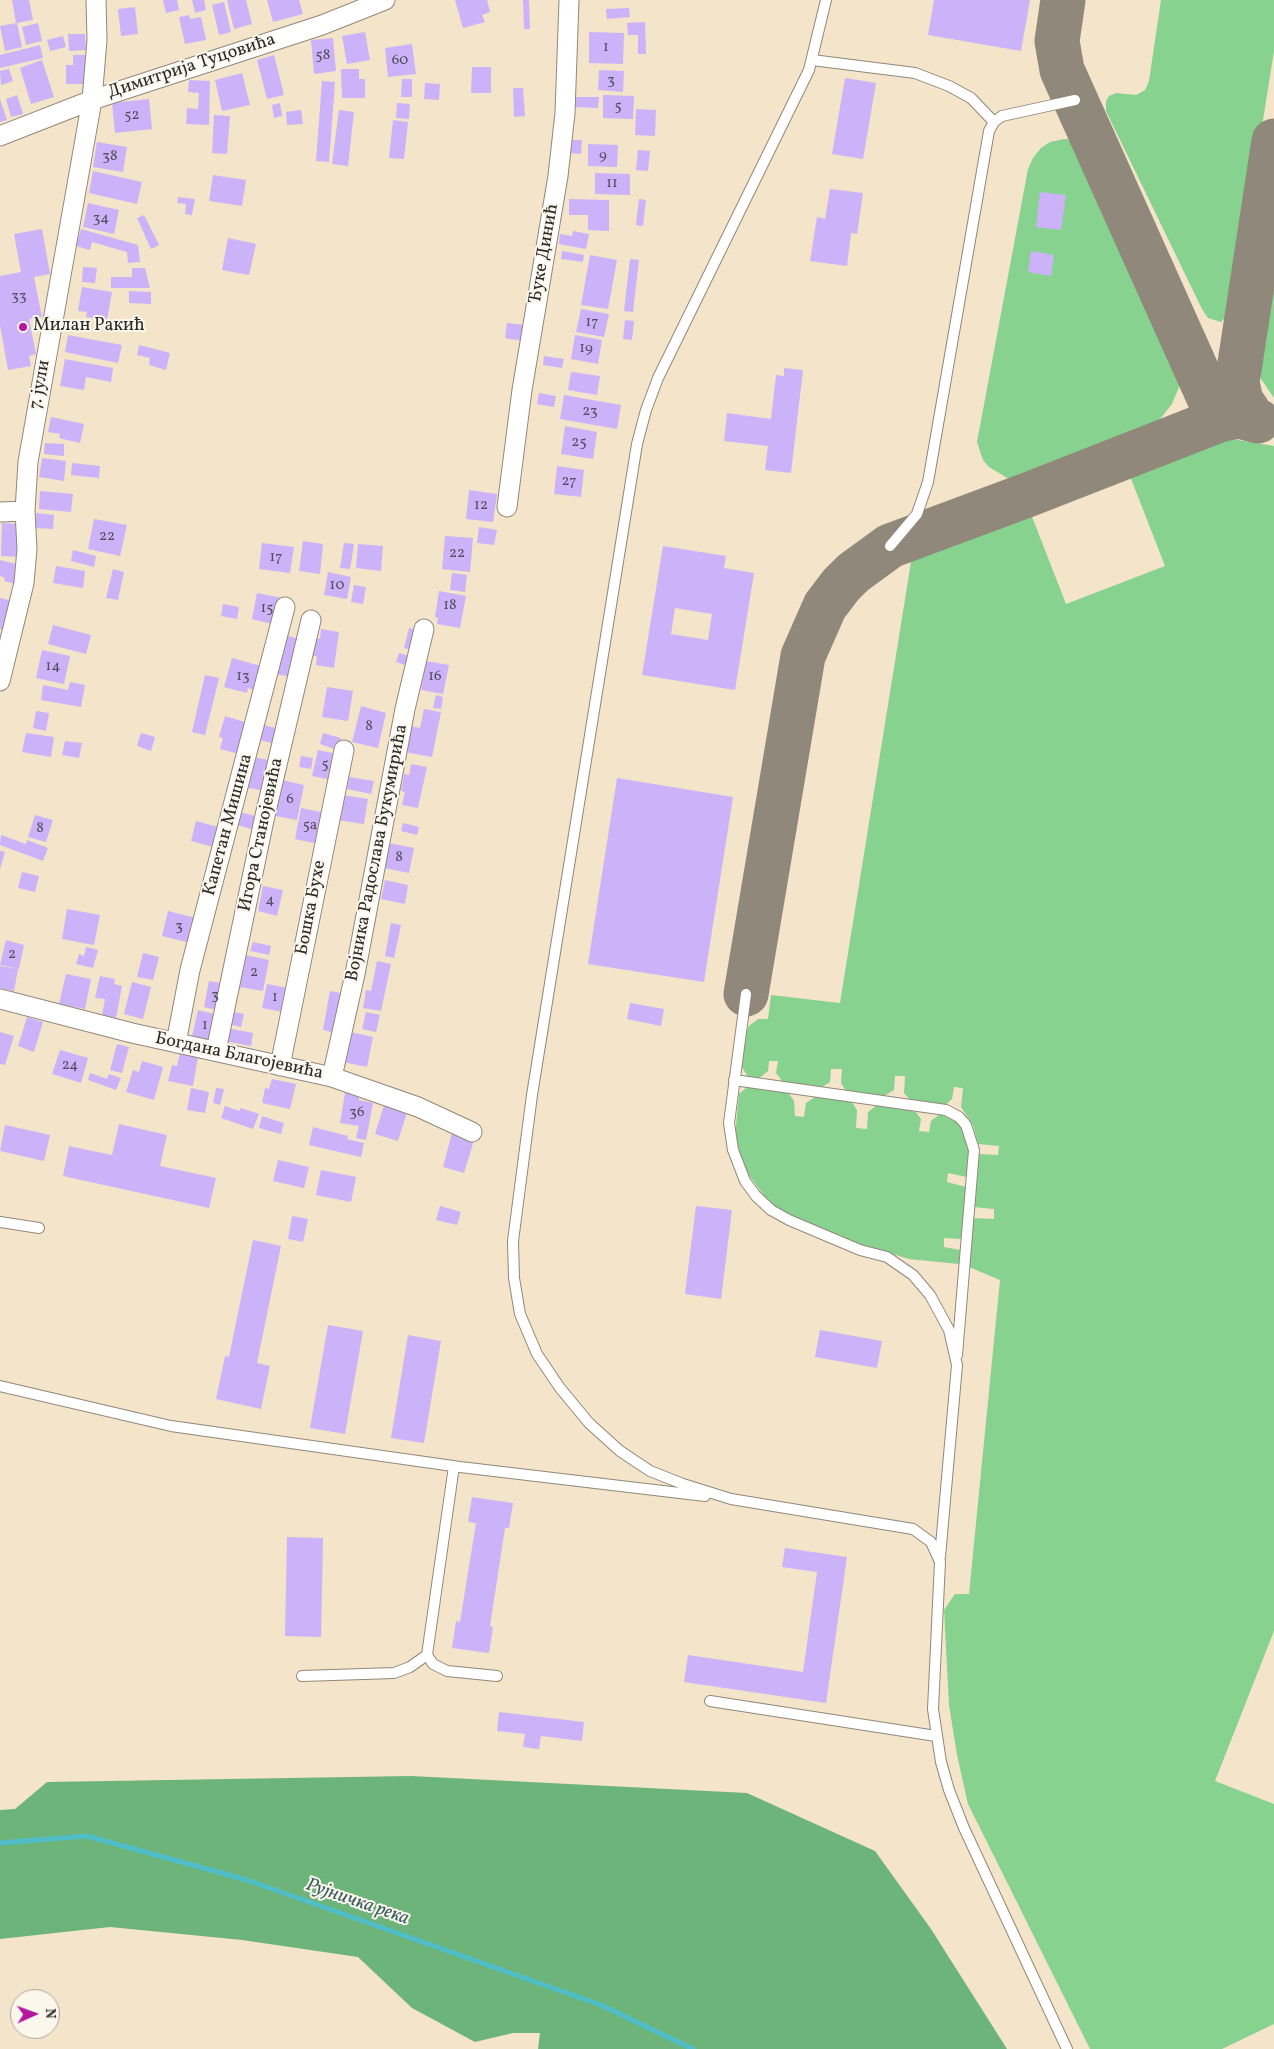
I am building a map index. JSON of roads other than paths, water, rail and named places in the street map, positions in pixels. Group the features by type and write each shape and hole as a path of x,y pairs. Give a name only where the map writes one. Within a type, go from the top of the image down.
{"street":[{"name":"7. јули","path":"0,681 24,583 27,549 25,511 28,462 92,100 97,40 96,0"},
{"name":"Димитрија Туцовића","path":"0,136 92,100 322,25 385,0"},
{"name":"Ђуке Динић","path":"507,507 522,390 558,176 566,113 569,0"},
{"path":"0,512 25,511"},
{"name":"Капетан Мишина","path":"176,1043 190,970 285,607"},
{"name":"Игора Станојевића","path":"216,1051 264,820 311,620"},
{"name":"Војника Радослава Букумирића","path":"332,1077 355,974 405,709 424,629"},
{"name":"Бошка Бухе","path":"280,1066 344,750"},
{"name":"Богдана Благојевића","path":"0,999 176,1043 332,1077 418,1108 472,1132"}],"lane":[{"path":"731,1499 683,1484 650,1471 620,1451 595,1428 560,1388 536,1354 520,1314 513,1241 533,1085 637,444 646,410 658,378 798,96 812,60 826,0"},
{"path":"812,60 915,73 949,86 971,98 994,122"},
{"path":"890,546 917,514 928,482 987,140 994,122 1002,116 1075,100"},
{"path":"746,994 729,1123 730,1136 738,1165 756,1196 771,1210 789,1220 860,1250 887,1257 913,1274 930,1295 948,1330 956,1365"},
{"path":"734,1080 946,1110 959,1116 966,1125 974,1150 940,1562 933,1709 936,1736 949,1790 964,1828 1067,2049"},
{"path":"0,1222 39,1228"},
{"path":"0,1386 171,1426 454,1466 731,1499 913,1530 931,1542 940,1562"},
{"path":"454,1466 427,1655 433,1664 446,1671 497,1676"},
{"path":"302,1676 394,1673 410,1667 427,1655"},
{"path":"710,1701 936,1736"}],"waterway":[{"name":"Рујничка река","path":"0,1843 87,1836 247,1880 601,2005 693,2049"}],"place":[{"name":"Милан Ракић","path":"23,327"}]}
